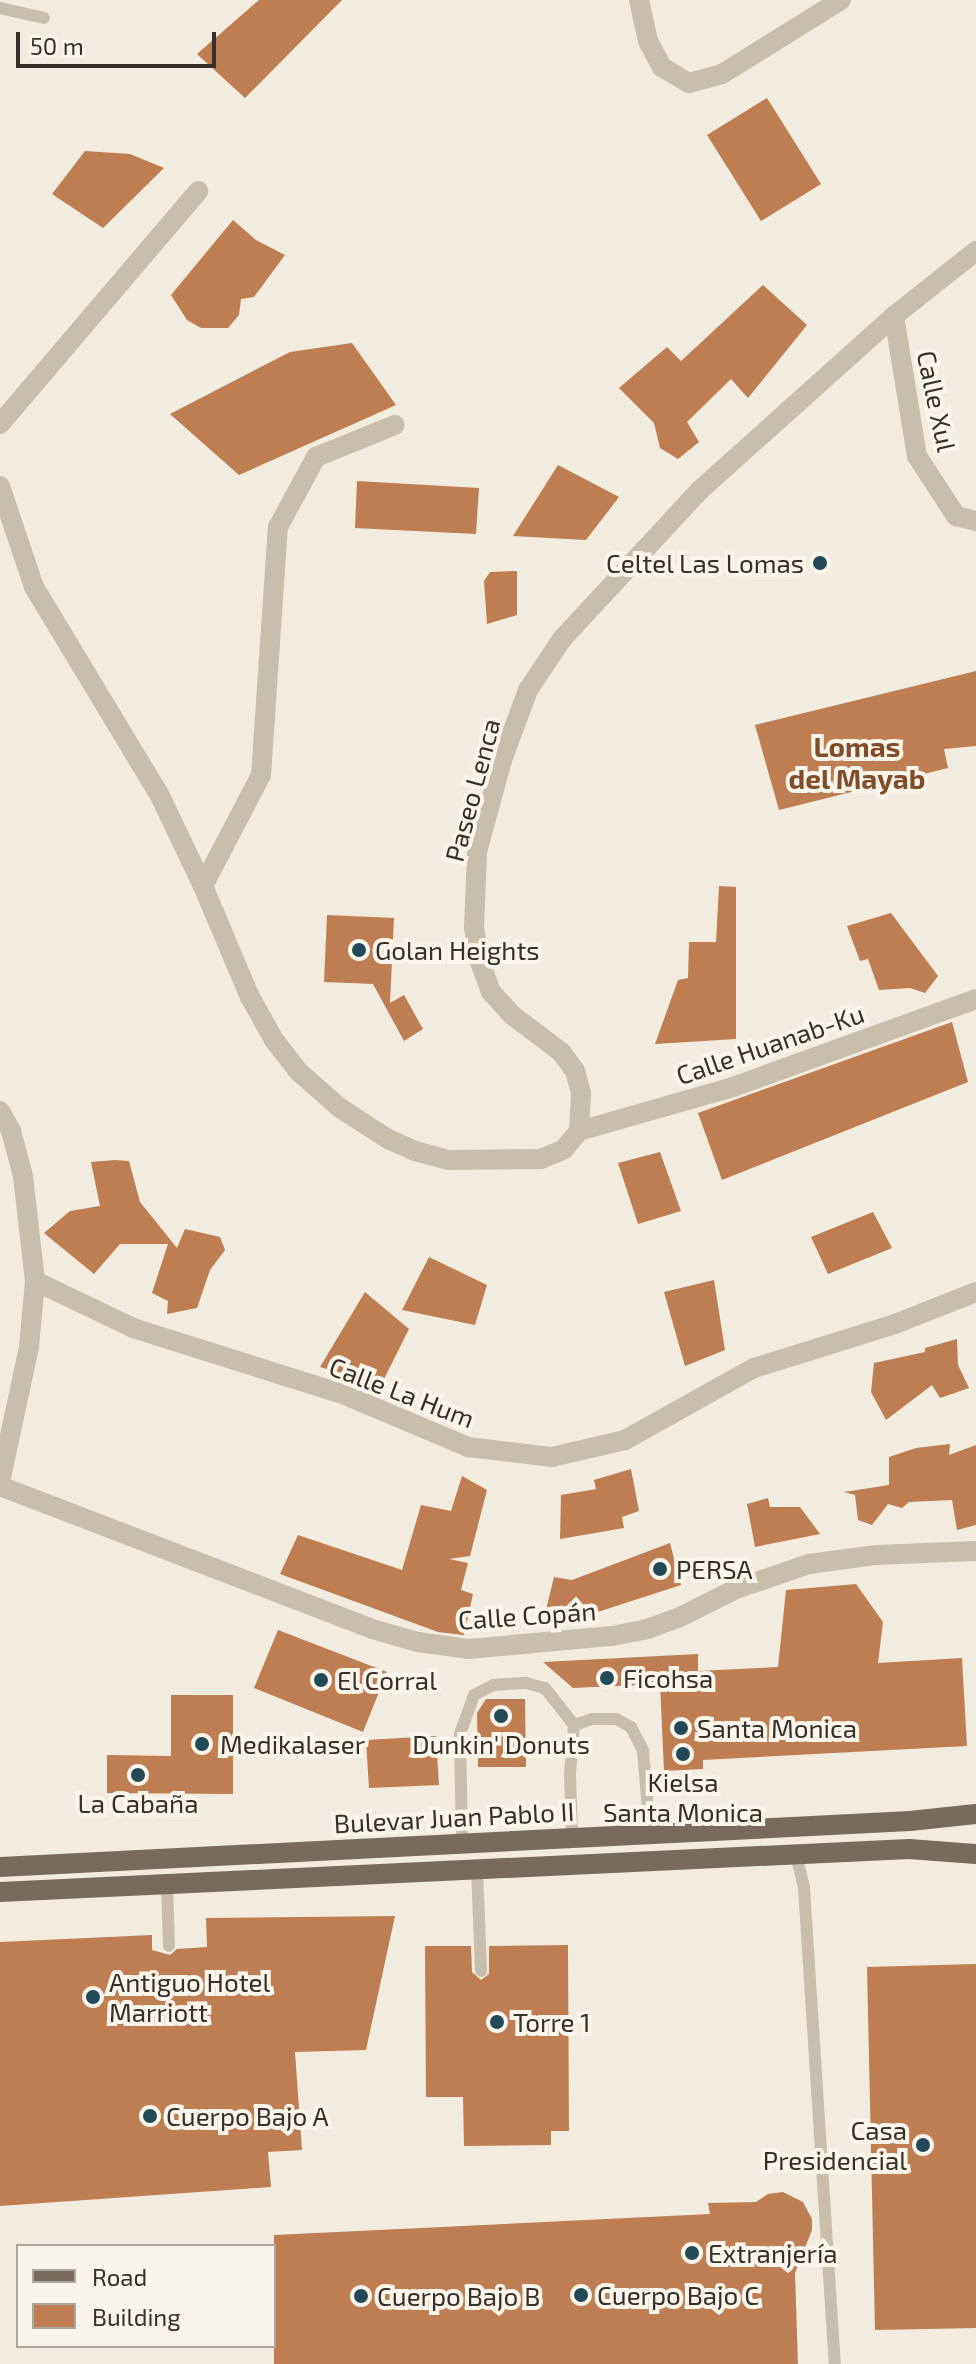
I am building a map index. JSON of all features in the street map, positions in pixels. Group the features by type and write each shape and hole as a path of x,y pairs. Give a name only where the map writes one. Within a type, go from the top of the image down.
{"main road":[{"name":"Bulevar Juan Pablo II","path":"0,1867 910,1821 976,1814"},
{"name":"Bulevar Juan Pablo II","path":"910,1821 976,1825"},
{"name":"Bulevar Juan Pablo II","path":"0,1892 796,1855 909,1849 976,1841"},
{"name":"Bulevar Juan Pablo II","path":"909,1849 976,1854"}],"street":[{"path":"639,0 648,41 662,67 689,83 722,74 841,0"},
{"path":"0,424 198,191"},
{"name":"Paseo Lenca","path":"579,1131 581,1093 575,1071 561,1052 512,1015 491,992 479,959 474,928 477,852 502,760 528,690 562,639 699,491 894,316 976,251"},
{"name":"Calle Xul","path":"894,316 917,456 956,516 976,521"},
{"path":"203,886 261,775 278,527 316,457 395,425"},
{"path":"0,486 34,587 160,796 203,886 250,997 274,1040 299,1072 364,1124 415,1151 448,1160 541,1159 564,1149 579,1131"},
{"name":"Calle Huanab-Ku","path":"579,1131 733,1087 976,999"},
{"path":"0,1111 11,1131 23,1176 35,1281 29,1347 0,1484"},
{"name":"Calle La Hum","path":"35,1281 133,1328 200,1352 345,1395 468,1447 552,1457 625,1440 754,1368 895,1324 976,1292"},
{"name":"Calle Copán","path":"0,1484 372,1629 418,1642 468,1649 612,1636 647,1629 680,1617 736,1589 809,1564 876,1555 976,1551"}],"lane":[{"path":"0,8 44,18"},
{"path":"462,1843 460,1734 474,1695 494,1685 526,1683 545,1688 574,1725 570,1773 572,1837"},
{"path":"574,1725 592,1719 616,1719 631,1727 643,1751 650,1833"},
{"path":"796,1855 804,1888 835,2364"},
{"path":"477,1870 481,1971"},
{"path":"167,1884 169,1946"}],"building":[{"path":"259,0 342,0 245,98 197,54"},
{"path":"767,98 821,184 761,221 707,135"},
{"path":"85,151 130,154 164,168 103,228 52,194"},
{"path":"233,220 256,240 285,255 254,297 241,299 239,315 228,328 201,328 187,320 171,295"},
{"path":"763,285 807,325 748,398 731,379 687,422 699,442 678,459 660,448 654,423 619,388 667,347 681,361"},
{"path":"352,343 396,405 239,475 170,414 290,352"},
{"path":"558,465 619,497 586,540 513,536"},
{"path":"357,481 479,488 476,534 355,528"},
{"path":"517,571 517,615 487,624 484,581 490,572"},
{"path":"976,671 976,746 944,749 948,768 779,810 755,725"},
{"path":"719,886 736,887 736,1039 655,1044 678,980 688,978 689,942 716,942"},
{"path":"891,913 938,976 925,993 910,988 879,990 868,959 860,961 847,926"},
{"name":"Golan Heights","path":"327,915 394,918 390,1003 404,995 423,1029 404,1041 373,984 324,982"},
{"path":"952,1022 968,1082 722,1180 698,1113"},
{"path":"660,1152 681,1211 638,1224 618,1163"},
{"path":"129,1161 140,1202 177,1248 185,1229 220,1237 225,1250 210,1270 197,1308 167,1314 168,1301 152,1293 168,1244 120,1244 94,1274 44,1233 70,1211 100,1206 91,1162"},
{"path":"873,1212 892,1248 828,1274 811,1237"},
{"path":"429,1257 487,1285 475,1325 402,1310"},
{"path":"714,1280 725,1350 685,1366 664,1292"},
{"path":"365,1292 409,1329 381,1385 320,1367"},
{"path":"957,1339 958,1365 969,1388 940,1398 932,1385 886,1420 871,1392 874,1363 925,1352 925,1348"},
{"path":"950,1444 949,1455 976,1445 976,1525 957,1530 952,1500 909,1502 902,1508 888,1504 872,1525 858,1520 855,1495 844,1492 889,1485 889,1457 916,1448"},
{"path":"631,1469 639,1511 622,1517 624,1528 560,1539 561,1495 596,1489 594,1480"},
{"path":"462,1476 487,1490 470,1556 449,1559 468,1563 461,1590 473,1594 464,1635 438,1632 280,1574 298,1535 402,1570 421,1505 451,1511"},
{"path":"768,1498 770,1507 800,1507 820,1534 755,1547 747,1504"},
{"path":"670,1543 681,1585 573,1620 545,1614 554,1577 572,1580"},
{"path":"856,1584 883,1622 878,1663 962,1658 967,1746 703,1760 703,1769 664,1771 660,1684 573,1688 543,1662 698,1654 698,1671 778,1667 786,1590"},
{"name":"El Corral","path":"278,1630 387,1672 363,1732 254,1688"},
{"name":"Medikalaser","path":"171,1695 233,1695 233,1794 107,1793 107,1755 171,1756"},
{"path":"486,1699 525,1699 526,1767 478,1767 477,1713"},
{"path":"436,1736 439,1785 369,1788 366,1740"},
{"path":"395,1916 366,2050 295,2052 302,2150 268,2152 271,2187 0,2206 0,1942 152,1935 152,1950 170,1955 177,1949 207,1947 206,1918"},
{"name":"Torre 1","path":"568,1945 569,2131 551,2131 551,2145 464,2146 463,2097 426,2097 425,1946 471,1946 472,1972 481,1980 489,1974 489,1946"},
{"name":"Casa Presidencial","path":"976,1964 976,2328 875,2330 867,1967"},
{"path":"783,2192 803,2202 812,2219 812,2230 795,2273 798,2364 274,2364 274,2235 710,2214 708,2203 756,2202 768,2194"}],"place":[{"name":"Celtel Las Lomas","path":"820,563"},
{"name":"Golan Heights","path":"359,950"},
{"name":"PERSA","path":"660,1569"},
{"name":"Ficohsa","path":"607,1678"},
{"name":"El Corral","path":"321,1680"},
{"name":"Dunkin' Donuts","path":"501,1716"},
{"name":"Santa Monica","path":"681,1728"},
{"name":"Medikalaser","path":"202,1744"},
{"name":"Kielsa Santa Monica","path":"683,1754"},
{"name":"La Cabaña","path":"138,1775"},
{"name":"Antiguo Hotel Marriott","path":"93,1997"},
{"name":"Torre 1","path":"497,2022"},
{"name":"Cuerpo Bajo A","path":"150,2116"},
{"name":"Casa Presidencial","path":"923,2145"},
{"name":"Extranjería","path":"692,2253"},
{"name":"Cuerpo Bajo C","path":"581,2295"},
{"name":"Cuerpo Bajo B","path":"361,2296"}],"district":[{"name":"Lomas del Mayab","path":"857,762"}]}
